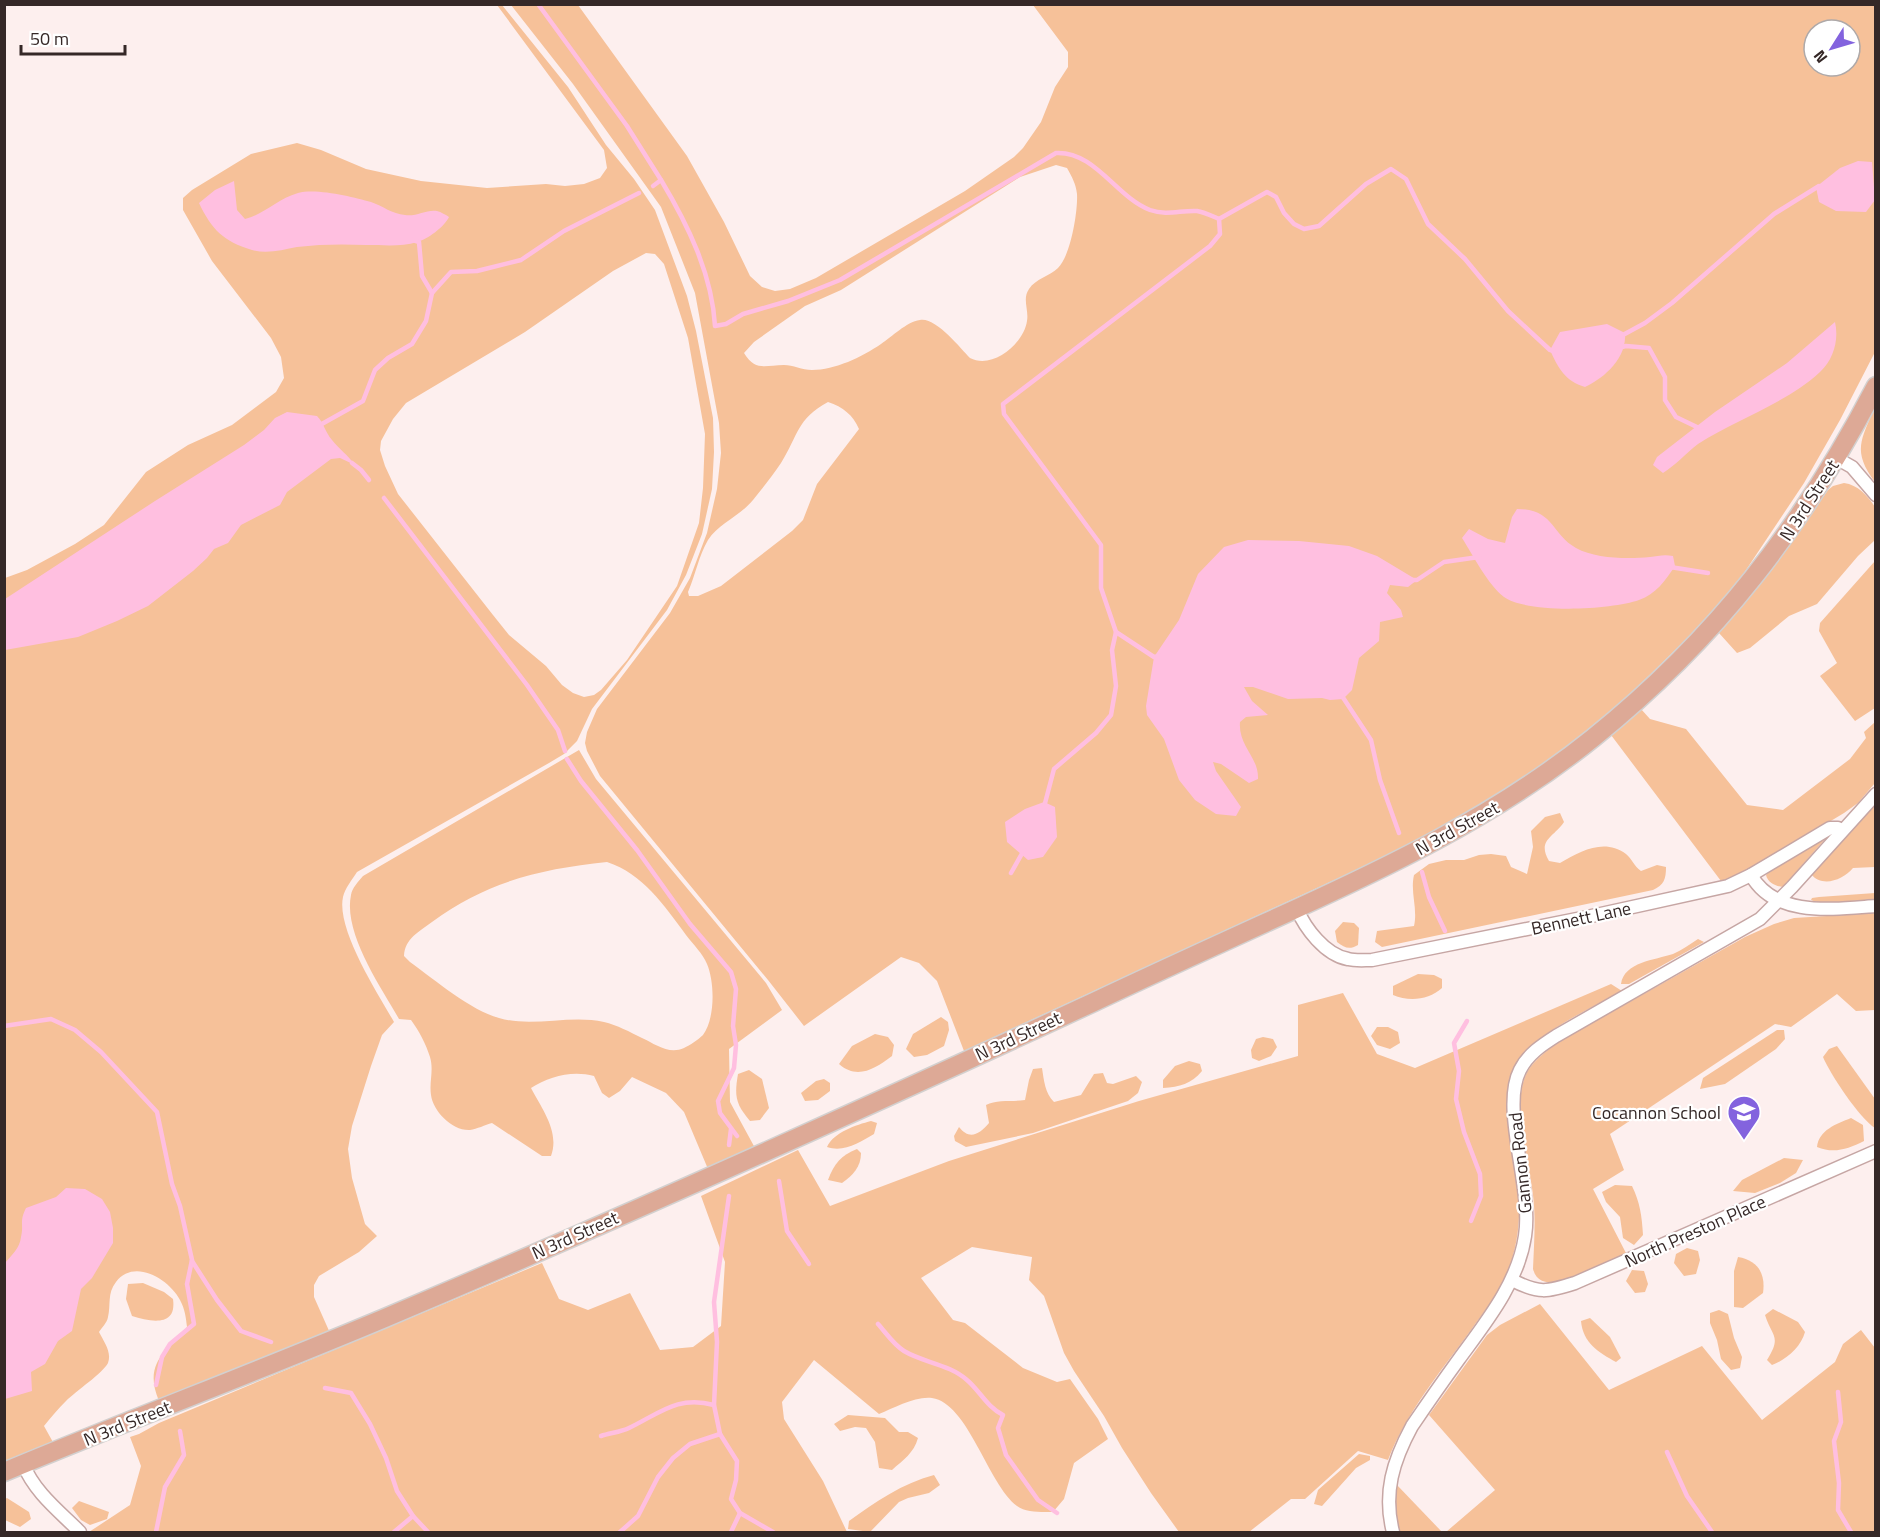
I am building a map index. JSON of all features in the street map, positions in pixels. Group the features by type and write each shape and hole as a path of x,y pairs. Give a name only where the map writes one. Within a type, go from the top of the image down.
{"main road":[{"name":"N 3rd Street","path":"4,1472 219,1386 501,1268 855,1111 1297,909 1422,848 1506,800 1589,742 1612,723 1676,665 1752,581 1791,529 1836,458 1875,386"}],"street":[{"path":"1836,458 1852,467 1875,495"},
{"path":"1875,794 1842,830 1830,828 1751,875 1757,885 1767,894 1796,906 1815,910 1875,906"},
{"name":"Gannon Road","path":"1393,1533 1389,1516 1389,1485 1401,1446 1412,1426 1482,1328 1512,1280 1520,1261 1527,1210 1513,1103 1515,1083 1520,1070 1528,1058 1556,1036 1760,919 1780,900 1842,830"},
{"name":"Bennett Lane","path":"1297,909 1306,926 1317,939 1336,954 1346,959 1372,960 1728,886 1751,875"},
{"name":"North Preston Place","path":"1512,1280 1525,1287 1550,1292 1875,1151"},
{"path":"23,1464 32,1484 80,1533"}],"shaded area":[{"path":"497,5 502,5 568,87 606,145 634,179 655,210 687,296 713,418 714,452 712,489 702,534 686,575 667,610 592,709 577,741 564,754 357,872 345,890 343,910 352,943 369,979 394,1022 382,1035 352,1126 348,1149 352,1178 365,1224 377,1236 359,1252 319,1276 314,1285 314,1297 330,1333 159,1401 155,1388 155,1367 165,1351 187,1327 184,1310 175,1292 160,1279 141,1272 123,1275 113,1286 106,1323 99,1332 108,1351 108,1363 101,1372 66,1401 44,1426 54,1444 5,1464 5,578 27,570 104,525 146,472 188,445 232,425 276,392 284,378 281,357 271,338 212,261 183,210 183,198 192,190 251,154 297,143 321,150 366,169 421,181 487,188 584,184 600,178 607,168 604,150","holes":["646,253 655,254 664,264 688,338 705,434 699,523 677,586 627,660 601,690 594,695 584,697 562,685 546,666 509,635 493,615 398,494 385,466 380,450 381,441 393,419 406,403 525,332 613,271"]},
{"path":"511,5 578,5 687,156 724,222 750,276 762,287 775,291 790,289 816,278 965,191 1014,157 1023,148 1041,122 1055,87 1068,67 1068,52 1033,5 1875,5 1875,352 1804,483 1742,576 1712,614 1625,699 1554,757 1432,833 964,1051 937,981 919,963 901,957 804,1026 600,776 587,751 585,743 587,732 597,709 670,613 690,578 707,533 717,489 721,453 719,423 695,293 661,207 573,84","holes":["1056,165 1067,168 1074,181 1077,202 1073,233 1063,262 1055,271 1029,289 1026,297 1025,329 1014,346 1006,352 988,360 979,361 970,358 940,328 926,320 920,320 904,327 865,354 830,368 812,370 787,365 761,366 753,363 744,353 754,342 805,306 841,290 1020,177","828,402 847,412 859,429 817,484 803,520 721,586 698,596 689,596 688,592 708,540 753,500 781,463 799,428 810,415"]},
{"path":"1858,161 1872,162 1875,200 1866,212 1836,211 1819,202 1816,187 1840,168"},
{"path":"234,181 237,210 245,219 259,214 284,199 306,192 335,194 363,200 400,214 413,215 433,211 449,217 431,235 411,244 323,245 263,252 242,247 226,238 214,227 199,203 215,190"},
{"path":"1835,322 1836,342 1832,355 1825,367 1807,383 1777,402 1698,444 1663,473 1653,465 1657,457 1715,412 1787,363"},
{"path":"1607,324 1625,333 1625,342 1619,358 1600,378 1585,387 1572,381 1563,373 1550,350 1560,332"},
{"path":"1875,407 1876,482 1863,462 1861,453 1863,437"},
{"path":"287,412 317,416 330,437 355,465 340,458 331,459 287,492 280,505 241,525 228,543 214,549 193,571 148,606 78,637 5,650 5,599 244,445 264,430 275,418"},
{"path":"1844,483 1862,491 1875,507 1875,540 1858,556 1817,604 1789,616 1750,648 1737,653 1719,633 1771,571 1828,490"},
{"path":"1517,509 1538,513 1551,523 1568,542 1584,552 1622,558 1670,555 1673,556 1675,566 1655,591 1639,600 1626,603 1570,609 1531,606 1516,602 1504,597 1492,585 1462,538 1469,529 1488,539 1505,543 1512,517"},
{"path":"1248,540 1299,541 1349,546 1377,556 1417,580 1408,587 1390,585 1387,593 1401,610 1403,617 1380,622 1379,641 1359,658 1352,690 1343,699 1288,699 1253,687 1244,687 1252,701 1268,715 1246,717 1240,722 1242,738 1255,764 1258,779 1249,783 1221,764 1213,762 1216,771 1241,807 1236,816 1216,814 1195,800 1179,780 1164,739 1147,715 1146,706 1154,657 1179,620 1198,574 1224,547"},
{"path":"1875,561 1875,708 1855,721 1820,676 1837,663 1819,631 1820,623"},
{"path":"1641,709 1650,719 1686,729 1747,805 1783,810 1850,759 1866,738 1864,732 1875,722 1875,783 1858,803 1844,813 1746,872 1721,881 1611,735"},
{"path":"579,750 596,779 766,983 782,1010 729,1049 730,1102 755,1148 708,1169 684,1112 666,1093 632,1077 620,1091 609,1098 602,1093 594,1076 586,1074 561,1075 531,1088 552,1129 551,1156 542,1156 492,1123 470,1130 450,1124 439,1113 433,1101 431,1062 422,1038 411,1020 399,1019 374,976 358,942 350,910 351,895 363,876","holes":["607,862 620,867 652,892 700,953 710,972 712,991 710,1020 703,1035 684,1048 678,1050 662,1048 604,1022 578,1019 525,1022 499,1018 465,1002 404,956 407,944 418,932 452,908 493,887 536,874 582,865"]},
{"path":"1044,802 1055,807 1057,837 1043,857 1028,860 1007,842 1005,822 1025,809"},
{"path":"1875,805 1875,867 1853,868 1844,876 1832,881 1821,881 1811,874"},
{"path":"1560,813 1564,822 1548,840 1545,848 1549,861 1560,863 1593,848 1609,847 1626,854 1641,871 1657,865 1666,867 1662,884 1653,890 1382,947 1375,942 1377,931 1414,926 1414,875 1429,864 1491,854 1506,856 1511,867 1527,874 1533,847 1531,831 1545,817"},
{"path":"1824,836 1826,838 1783,887 1768,880 1766,875 1769,872"},
{"path":"1875,893 1875,901 1821,904 1811,900 1819,897"},
{"path":"1875,913 1875,1010 1856,1011 1837,994 1791,1027 1775,1024 1610,1134 1624,1170 1593,1189 1627,1255 1557,1283 1539,1279 1533,1269 1534,1204 1520,1113 1523,1082 1533,1063 1550,1048 1576,1032 1745,937 1774,924 1794,918"},
{"path":"1343,922 1354,923 1359,928 1358,945 1347,948 1337,942 1335,931"},
{"path":"1698,939 1704,942 1629,984 1621,984 1623,977 1634,966 1673,954"},
{"path":"1418,974 1434,975 1442,979 1442,988 1419,999 1406,999 1393,995 1393,986"},
{"path":"1611,984 1622,991 1545,1035 1523,1055 1513,1070 1508,1087 1507,1107 1518,1187 1519,1214 1512,1259 1506,1276 1485,1311 1414,1409 1388,1460 1358,1451 1305,1499 1291,1499 1249,1532 1179,1532 1122,1448 1064,1353 1044,1296 1029,1280 1032,1257 972,1247 921,1278 953,1320 965,1323 1023,1368 1057,1382 1070,1379 1098,1419 1108,1439 1074,1463 1064,1499 1053,1512 1029,1511 1017,1506 1006,1495 967,1429 945,1403 932,1398 919,1399 879,1414 814,1360 782,1402 784,1419 823,1481 847,1532 89,1532 130,1505 141,1466 130,1437 542,1263 559,1299 588,1310 630,1293 660,1350 693,1347 721,1326 725,1262 701,1196 798,1150 830,1206 949,1161 1139,1101 1298,1056 1298,1005 1343,993 1377,1054 1415,1068"},
{"path":"941,1017 948,1022 949,1030 944,1046 927,1055 914,1057 906,1049 913,1034"},
{"path":"1377,1027 1388,1027 1398,1032 1400,1043 1390,1049 1377,1045 1371,1036"},
{"path":"1777,1030 1784,1030 1785,1039 1776,1049 1725,1084 1700,1089 1703,1078"},
{"path":"875,1034 888,1037 894,1045 892,1056 866,1071 852,1071 839,1064 852,1046"},
{"path":"1263,1037 1273,1039 1277,1047 1271,1056 1259,1061 1252,1058 1251,1050 1256,1039"},
{"path":"1837,1046 1875,1099 1875,1128 1846,1096 1823,1057 1829,1049"},
{"path":"1189,1061 1200,1064 1202,1071 1185,1084 1163,1088 1163,1080 1175,1066"},
{"path":"1042,1068 1047,1091 1054,1102 1081,1095 1094,1074 1103,1073 1107,1083 1113,1084 1136,1076 1142,1082 1138,1093 1128,1101 1033,1133 966,1147 955,1141 954,1136 959,1127 970,1135 978,1133 989,1123 986,1105 1000,1101 1025,1100 1033,1069"},
{"path":"749,1070 762,1079 769,1108 760,1120 750,1121 737,1100 738,1074"},
{"path":"824,1079 830,1083 830,1091 818,1100 805,1101 801,1093 816,1081"},
{"path":"1851,1118 1863,1125 1864,1141 1841,1150 1817,1147 1818,1141 1825,1132 1834,1125"},
{"path":"871,1121 877,1123 874,1134 846,1148 827,1147 840,1133"},
{"path":"857,1149 861,1153 861,1158 853,1174 842,1183 828,1180 839,1161"},
{"path":"1784,1158 1803,1160 1796,1173 1780,1183 1755,1193 1733,1191 1742,1180"},
{"path":"1615,1185 1632,1186 1637,1198 1643,1235 1634,1245 1623,1238 1620,1217 1606,1202 1602,1192"},
{"path":"66,1188 85,1189 102,1199 110,1212 113,1243 92,1278 81,1289 72,1331 58,1341 45,1364 31,1372 32,1391 5,1399 5,1263 19,1245 26,1208 56,1197"},
{"path":"1687,1248 1698,1251 1700,1260 1696,1274 1684,1276 1674,1263 1676,1254"},
{"path":"1738,1257 1755,1264 1759,1269 1764,1286 1763,1293 1743,1308 1734,1307 1734,1271"},
{"path":"1632,1270 1644,1271 1648,1284 1645,1292 1635,1293 1626,1281"},
{"path":"143,1283 164,1292 173,1299 173,1308 167,1318 154,1321 132,1316 126,1299 128,1284"},
{"path":"1540,1304 1609,1390 1702,1346 1762,1420 1835,1362 1843,1344 1861,1330 1875,1348 1875,1532 1446,1532 1495,1490 1429,1415 1487,1335 1500,1325"},
{"path":"1773,1309 1798,1322 1805,1332 1800,1343 1792,1352 1772,1365 1767,1360 1775,1341 1765,1315"},
{"path":"1719,1310 1728,1314 1742,1357 1740,1368 1731,1370 1721,1359 1710,1323 1710,1313"},
{"path":"1590,1318 1610,1337 1621,1358 1616,1362 1588,1341 1581,1321"},
{"path":"848,1415 885,1418 899,1432 908,1432 918,1438 914,1448 892,1470 879,1468 875,1442 866,1428 855,1427 840,1431 834,1424"},
{"path":"1359,1454 1370,1456 1370,1460 1356,1468 1322,1506 1314,1504 1318,1490"},
{"path":"934,1475 940,1485 929,1493 899,1502 870,1532 848,1529 849,1521 879,1500 911,1483"},
{"path":"1396,1484 1442,1532 1400,1532 1395,1511"},
{"path":"7,1498 29,1512 31,1519 20,1527 5,1520 5,1499"},
{"path":"79,1501 109,1512 107,1519 90,1525 81,1520 72,1508"}],"waterway":[{"path":"538,4 627,126 661,180 653,186"},
{"path":"661,180 697,250 709,288 715,326 726,324 743,314 788,301 840,280 1056,153 1070,154 1082,159 1126,195 1150,210 1168,213 1197,211 1219,219 1220,234 1210,246 1003,404 1004,414 1101,545 1101,588 1116,632 1154,657 1160,656"},
{"path":"1219,219 1267,192 1276,197 1284,213 1294,224 1304,229 1319,226 1366,184 1391,169 1406,179 1428,224 1465,259 1508,311 1555,352"},
{"path":"1621,336 1645,323 1672,303 1774,214 1819,186"},
{"path":"320,425 363,401 375,370 388,358 412,344 426,321 432,293 451,272 477,271 521,260 564,231 639,193"},
{"path":"413,240 419,242 422,276 432,293"},
{"path":"1622,347 1649,348 1665,377 1665,400 1676,417 1699,428"},
{"path":"352,463 369,480"},
{"path":"384,498 527,685 558,730 565,751"},
{"path":"1412,580 1417,580 1444,562 1479,557"},
{"path":"1670,567 1708,573"},
{"path":"1044,807 1054,769 1096,733 1111,715 1116,686 1112,650 1116,632"},
{"path":"1340,693 1371,740 1380,780 1399,833"},
{"path":"567,759 581,781 637,850 690,924 731,972 736,989 733,1026 736,1045 734,1068 718,1101 720,1113 737,1136"},
{"path":"1011,873 1024,850"},
{"path":"1422,872 1429,897 1445,931"},
{"path":"4,1026 51,1019 75,1030 101,1052 157,1112 172,1184 180,1206 192,1260 187,1284 194,1324 170,1344 162,1357 156,1385"},
{"path":"1467,1021 1454,1043 1459,1071 1456,1099 1464,1132 1480,1174 1481,1196 1471,1221"},
{"path":"729,1145 731,1129"},
{"path":"779,1181 787,1231 809,1264"},
{"path":"729,1196 714,1302 717,1342 714,1405 720,1434 737,1461 736,1480 731,1499 740,1513 773,1532"},
{"path":"192,1261 217,1300 241,1331 271,1342"},
{"path":"878,1324 904,1351 960,1375 972,1384 992,1408 1003,1415 998,1428 1006,1455 1038,1500 1057,1513"},
{"path":"325,1388 351,1393 370,1424 386,1458 397,1491 413,1516 428,1532"},
{"path":"1838,1392 1841,1422 1834,1441 1839,1483 1838,1510 1851,1532"},
{"path":"601,1436 626,1429 679,1404 690,1402 714,1405"},
{"path":"156,1532 165,1487 184,1455 180,1431"},
{"path":"620,1532 638,1516 658,1477 673,1458 690,1444 720,1434"},
{"path":"1667,1452 1687,1496 1712,1532"},
{"path":"731,1532 740,1513"},
{"path":"394,1532 413,1516"}],"place":[{"name":"Cocannon School","path":"1744,1141"}]}
